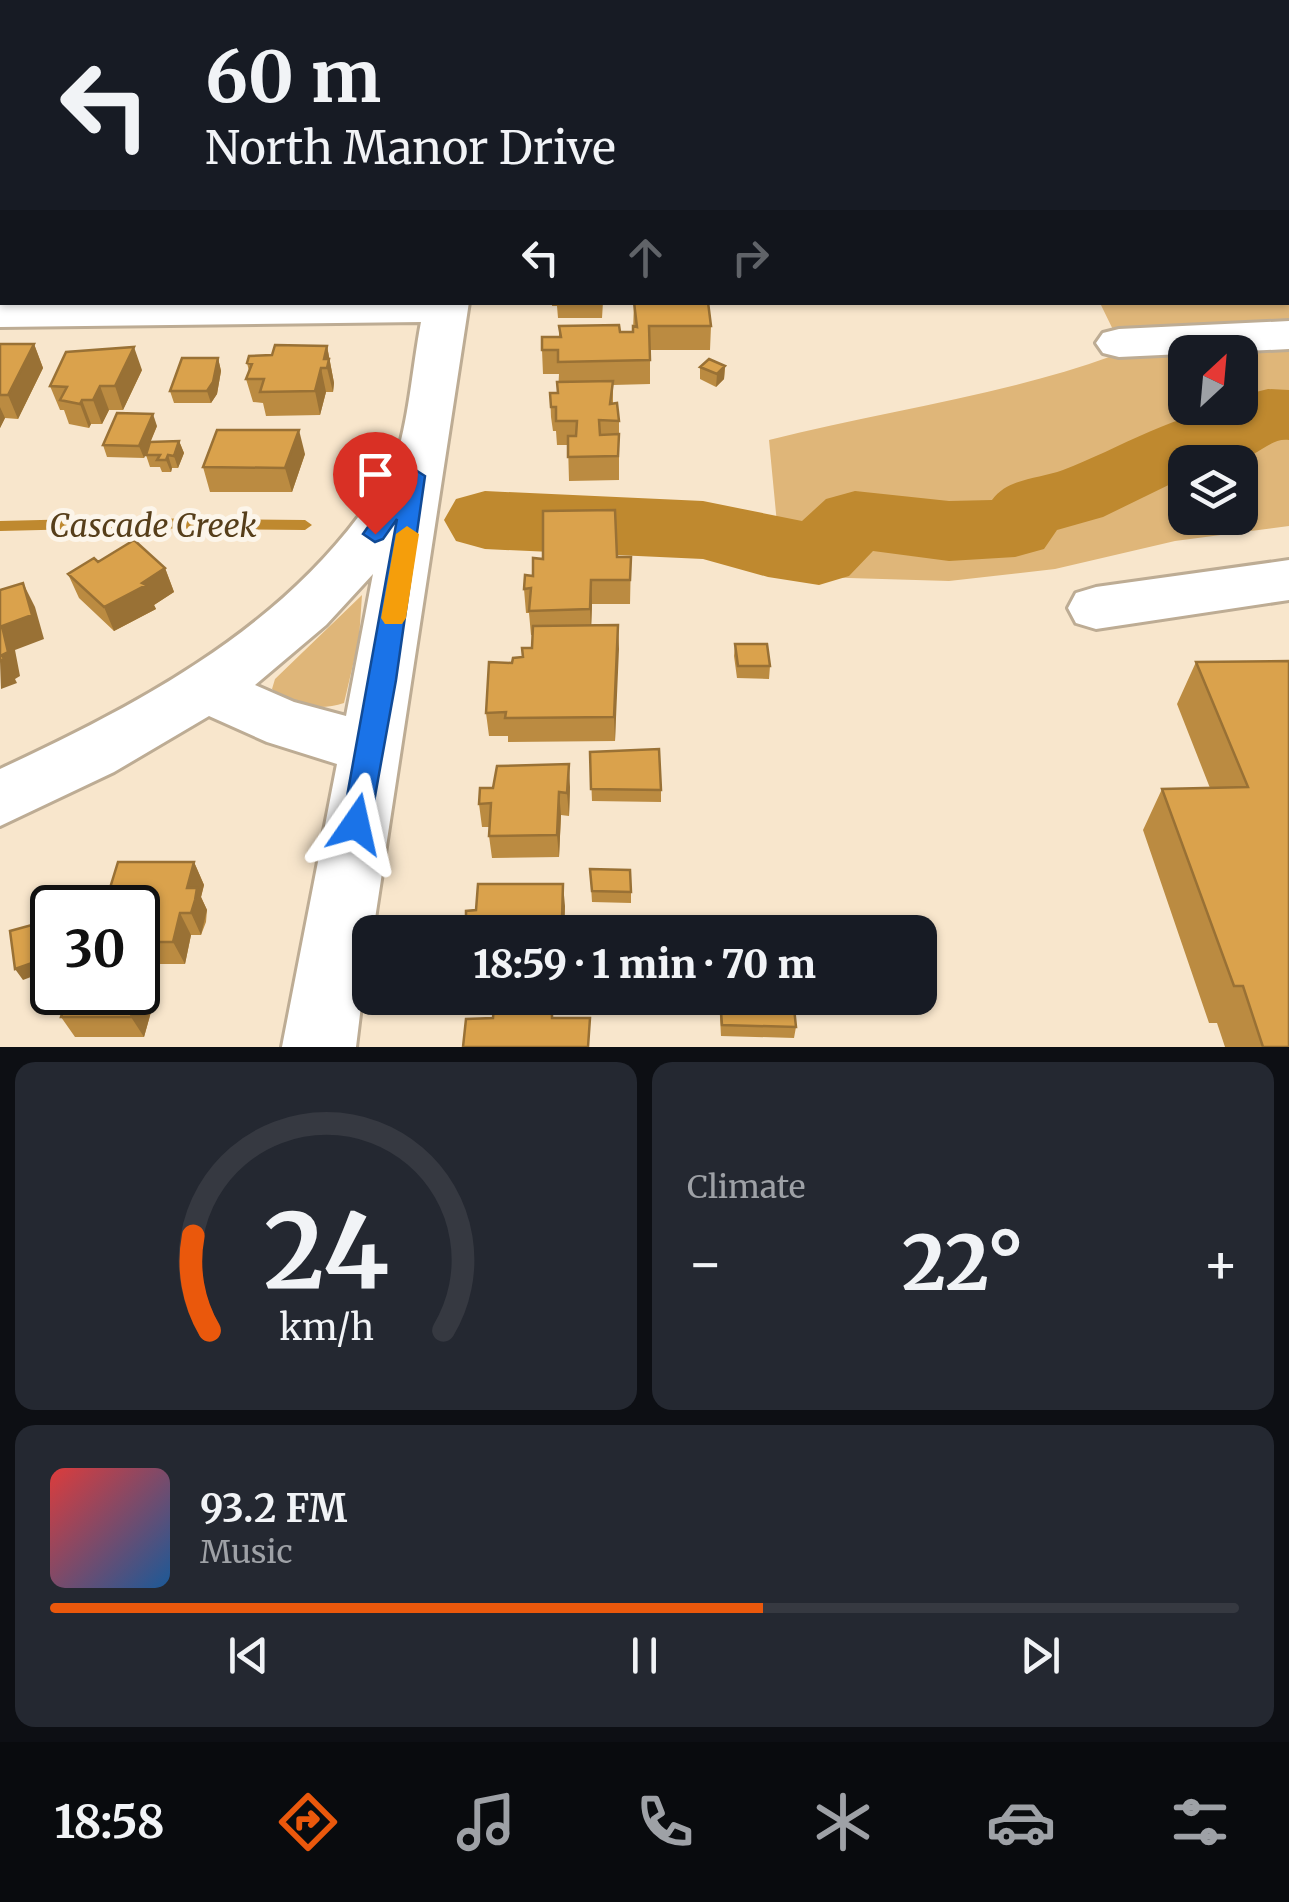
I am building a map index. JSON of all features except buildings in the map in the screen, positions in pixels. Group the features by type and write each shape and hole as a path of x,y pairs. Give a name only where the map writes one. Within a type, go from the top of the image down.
{"street":[{"path":"0,314 447,306 414,476 319,1047"},
{"path":"1119,342 1289,335"},
{"path":"0,799 126,739 211,687 301,614 342,574 414,476"},
{"path":"1096,608 1289,580"},
{"path":"211,687 228,700 272,719 372,746"}],"shaded area":[{"path":"1101,305 1289,305 1289,526 1258,530 1258,445 1168,445 1168,535 1221,535 1175,541 1055,569 949,581 782,576 769,440 985,393 1112,356 1119,342"},
{"path":"362,595 359,639 344,703 306,706 272,689 275,679"}],"waterway":[{"name":"Cascade Creek","path":"485,520 703,530 768,547 819,554 855,520 949,531 1015,528 1028,510 1049,501 1074,497 1187,445 1223,437 1268,413 1289,415"},
{"name":"Cascade Creek","path":"0,526 305,525"}],"slow traffic":[{"path":"394,618 407,534"}],"route":[{"path":"356,824 414,476 375,534"}]}
